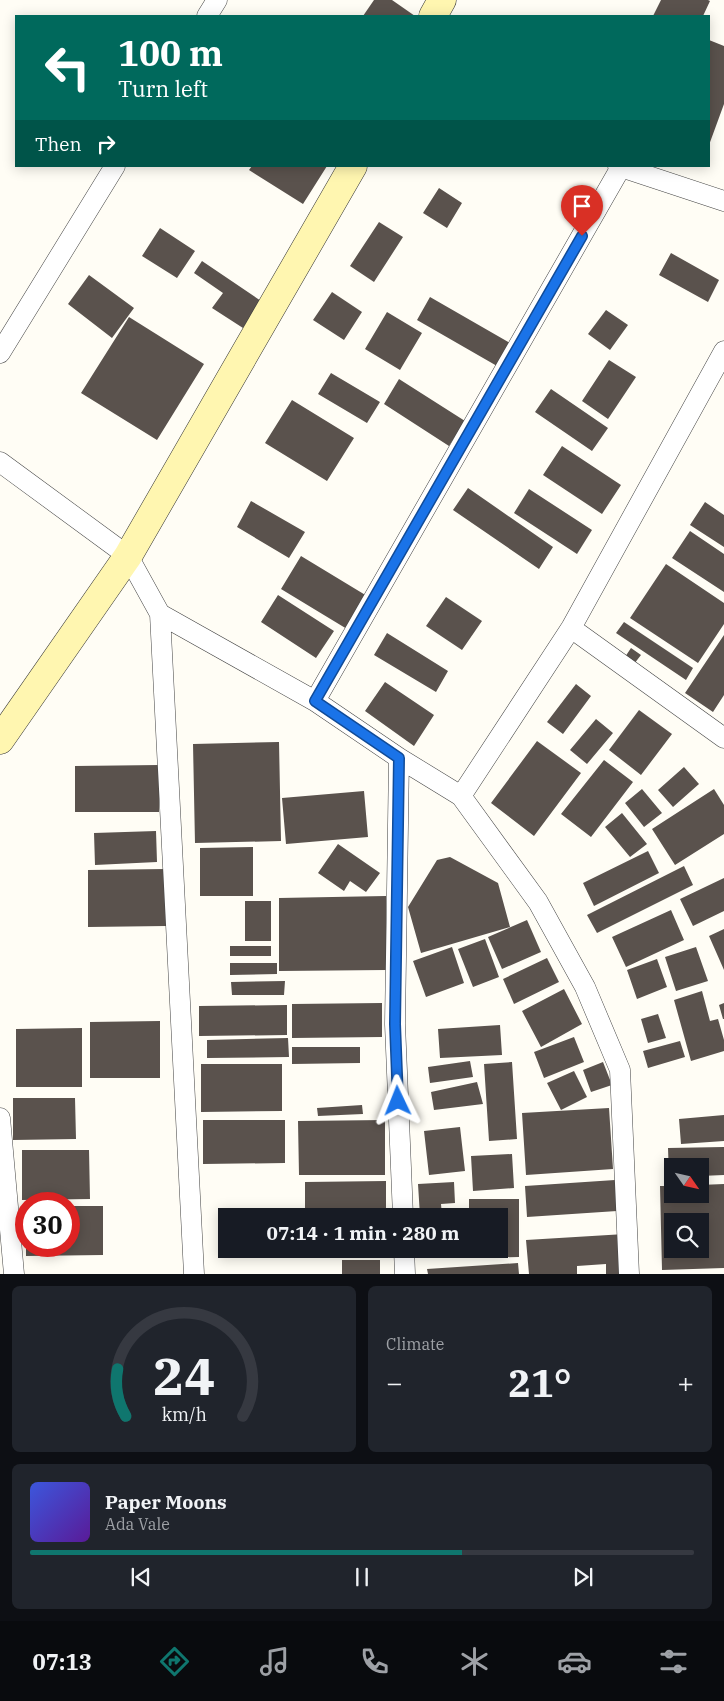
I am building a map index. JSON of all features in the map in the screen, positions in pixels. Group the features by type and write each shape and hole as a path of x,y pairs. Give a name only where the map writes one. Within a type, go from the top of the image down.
{"main road":[{"path":"434,15 442,0"},
{"path":"0,740 128,556 352,167"}],"street":[{"path":"208,15 217,0"},
{"path":"0,353 114,167"},
{"path":"315,701 620,167 724,201"},
{"path":"461,796 571,628 724,351"},
{"path":"0,462 128,556 160,614 194,1274"},
{"path":"160,614 315,701 399,758 461,796 538,902 584,987 620,1070 628,1274"},
{"path":"571,628 723,739"},
{"path":"399,758 395,1024 403,1208"},
{"path":"0,1118 14,1274"},
{"path":"404,1258 405,1274"}],"building":[{"path":"374,0 392,0 414,15 364,15"},
{"path":"661,0 710,1 703,15 654,15"},
{"path":"710,40 724,46 724,104 710,142"},
{"path":"251,167 326,167 303,204 249,170"},
{"path":"439,188 462,203 447,228 423,213"},
{"path":"379,222 403,237 374,282 350,266"},
{"path":"160,228 195,251 177,278 142,256"},
{"path":"671,253 719,280 708,302 659,275"},
{"path":"202,261 261,301 243,328 212,308 223,293 194,273"},
{"path":"89,275 134,308 112,338 68,304"},
{"path":"332,292 362,312 344,340 313,320"},
{"path":"430,297 510,343 497,366 417,320"},
{"path":"606,310 628,325 610,350 588,334"},
{"path":"387,312 422,333 400,370 365,349"},
{"path":"129,317 204,364 157,440 81,393"},
{"path":"609,360 636,377 608,419 582,401"},
{"path":"331,373 380,402 367,423 318,394"},
{"path":"399,379 465,421 449,446 384,404"},
{"path":"551,389 608,428 592,451 535,412"},
{"path":"292,400 354,438 327,481 265,443"},
{"path":"562,446 621,485 602,514 543,475"},
{"path":"468,488 553,547 539,569 453,510"},
{"path":"529,489 592,530 577,554 514,513"},
{"path":"251,501 305,532 289,558 237,527"},
{"path":"705,502 724,515 724,547 690,525"},
{"path":"690,531 724,554 724,592 672,558"},
{"path":"301,556 367,596 347,629 281,589"},
{"path":"666,564 724,603 724,624 698,663 630,618"},
{"path":"278,595 334,631 316,658 261,622"},
{"path":"446,597 482,621 462,650 426,626"},
{"path":"624,622 693,668 686,680 616,633"},
{"path":"387,633 448,671 436,692 374,655"},
{"path":"724,635 724,695 713,712 685,693"},
{"path":"631,648 641,655 634,664 625,657"},
{"path":"385,682 434,715 414,746 365,711"},
{"path":"576,684 591,696 563,734 547,722"},
{"path":"639,710 672,734 641,775 609,750"},
{"path":"596,719 613,733 587,764 570,750"},
{"path":"537,741 581,773 534,836 491,803"},
{"path":"279,742 281,841 195,843 193,744"},
{"path":"604,760 633,782 591,837 561,814"},
{"path":"159,765 159,812 75,812 75,766"},
{"path":"684,767 699,784 673,807 658,790"},
{"path":"642,789 662,813 644,827 625,803"},
{"path":"714,789 724,805 724,834 675,865 652,829"},
{"path":"364,791 368,837 286,844 282,798"},
{"path":"622,813 647,844 630,857 605,827"},
{"path":"156,831 157,862 95,865 94,833"},
{"path":"338,844 380,873 366,892 350,881 344,891 318,873"},
{"path":"253,847 253,896 200,896 200,848"},
{"path":"648,851 659,873 594,906 583,883"},
{"path":"450,857 498,883 510,927 421,953 408,907 437,860"},
{"path":"684,866 693,885 597,933 587,915"},
{"path":"166,869 166,926 88,927 88,870"},
{"path":"724,878 724,911 693,926 680,899"},
{"path":"386,896 386,970 279,971 279,898"},
{"path":"245,901 271,901 271,941 245,941"},
{"path":"671,910 684,940 626,967 612,937"},
{"path":"527,920 541,952 502,969 488,937"},
{"path":"724,929 724,970 709,936"},
{"path":"485,939 499,977 473,987 458,949"},
{"path":"230,946 271,946 271,956 230,956"},
{"path":"452,947 464,983 426,997 413,961"},
{"path":"696,947 708,981 676,991 665,957"},
{"path":"547,958 559,982 514,1004 503,979"},
{"path":"657,959 667,987 637,999 627,970"},
{"path":"230,963 277,963 277,974 230,975"},
{"path":"285,981 284,995 232,995 231,982"},
{"path":"564,989 582,1024 541,1047 522,1011"},
{"path":"702,991 710,1021 718,1019 724,1040 724,1051 691,1061 674,1000"},
{"path":"382,1003 382,1037 292,1038 292,1004"},
{"path":"724,1003 724,1019 723,1019 719,1005"},
{"path":"287,1005 287,1035 199,1036 199,1006"},
{"path":"658,1014 666,1038 648,1043 641,1019"},
{"path":"160,1021 160,1078 90,1078 90,1022"},
{"path":"500,1025 502,1055 440,1058 438,1029"},
{"path":"82,1028 82,1087 16,1087 16,1029"},
{"path":"574,1037 584,1062 544,1078 534,1052"},
{"path":"288,1038 289,1057 207,1058 207,1040"},
{"path":"680,1041 685,1057 648,1068 643,1051"},
{"path":"292,1047 360,1047 360,1063 292,1064"},
{"path":"470,1061 473,1077 430,1083 428,1067"},
{"path":"512,1062 517,1139 489,1141 484,1064"},
{"path":"603,1062 612,1085 591,1092 583,1070"},
{"path":"201,1064 282,1064 282,1111 201,1112"},
{"path":"574,1071 587,1097 561,1110 547,1083"},
{"path":"477,1082 483,1104 434,1110 431,1092"},
{"path":"13,1098 75,1098 76,1139 13,1140"},
{"path":"362,1105 363,1114 318,1116 317,1108"},
{"path":"609,1108 613,1169 526,1175 522,1113"},
{"path":"724,1115 724,1141 681,1144 679,1119"},
{"path":"203,1120 285,1120 285,1163 203,1164"},
{"path":"385,1120 385,1175 299,1175 298,1121"},
{"path":"460,1127 465,1171 429,1175 424,1131"},
{"path":"724,1147 724,1175 709,1176 709,1158 668,1158 668,1148"},
{"path":"22,1150 89,1150 90,1199 80,1199 80,1192 22,1192"},
{"path":"512,1154 514,1188 473,1191 471,1156"},
{"path":"615,1180 617,1211 527,1217 525,1186"},
{"path":"386,1181 386,1208 305,1208 305,1182"},
{"path":"454,1182 455,1203 441,1204 441,1208 420,1208 418,1184"},
{"path":"724,1184 724,1268 662,1270 660,1186 664,1186 664,1203 709,1203 709,1185"},
{"path":"469,1199 519,1199 519,1257 508,1257 508,1208 469,1208"},
{"path":"80,1206 103,1206 103,1255 80,1255"},
{"path":"625,1234 627,1274 606,1274 606,1264 577,1266 577,1274 529,1274 526,1240"},
{"path":"342,1260 380,1260 380,1274 342,1274"},
{"path":"518,1263 519,1274 428,1274 427,1269"}],"route":[{"path":"398,1101 395,1024 399,758 315,701 582,236"}]}
